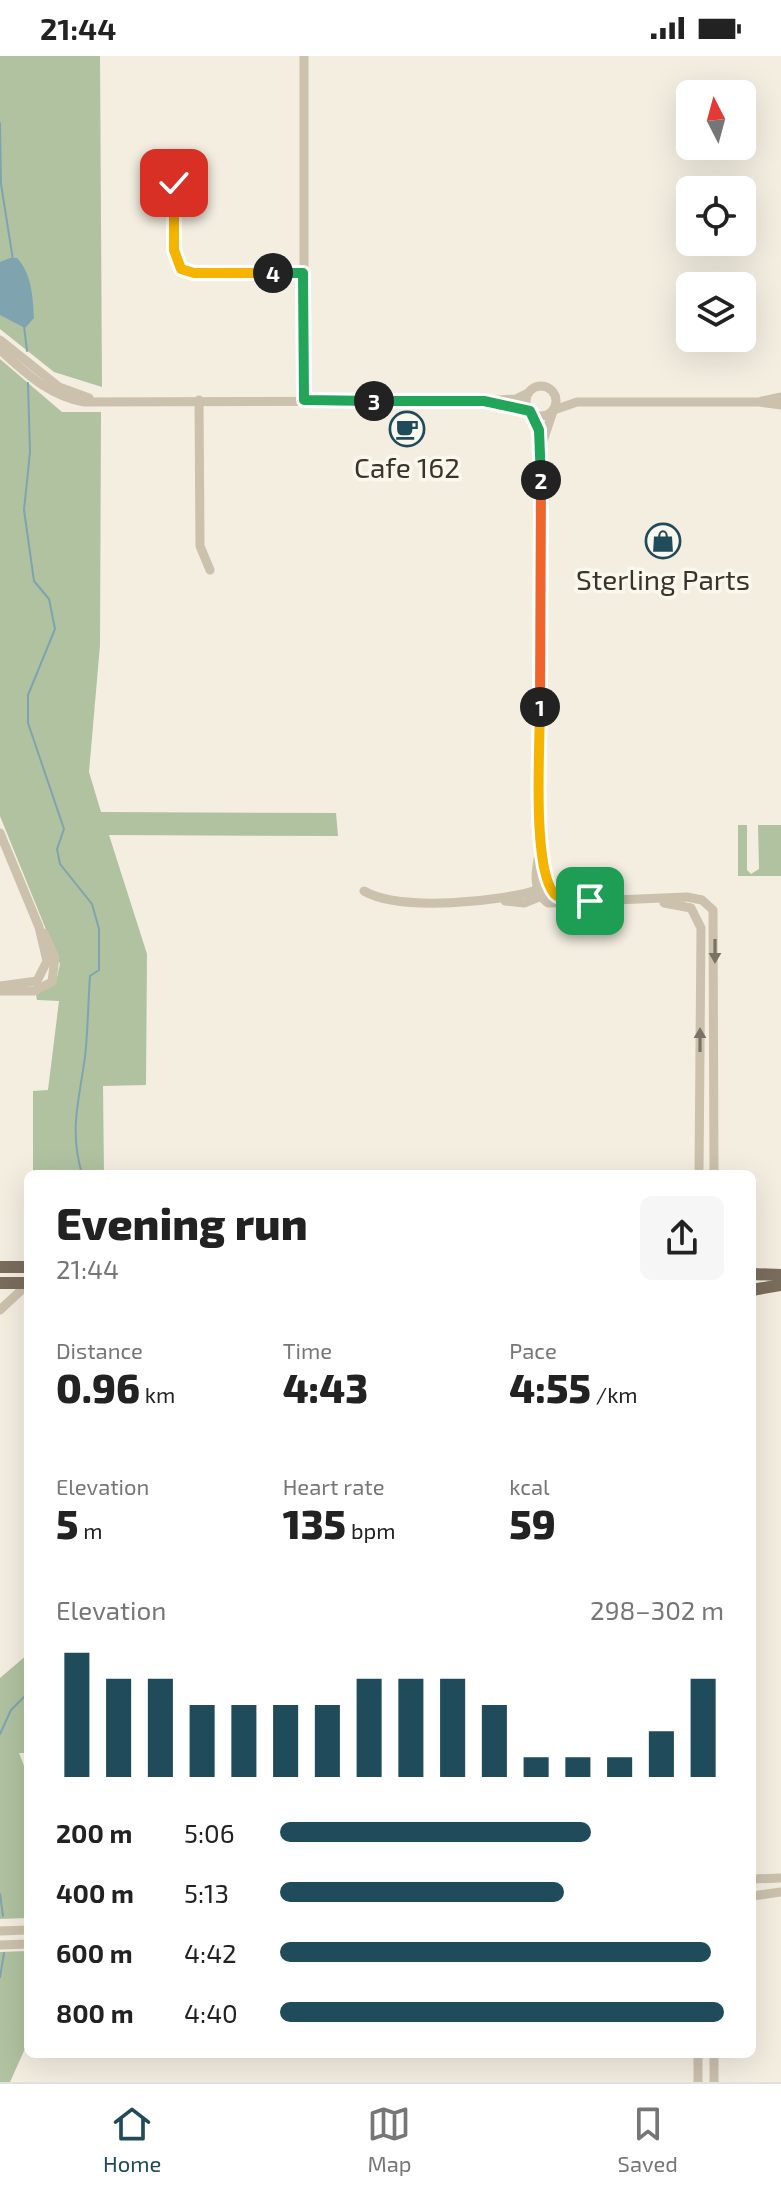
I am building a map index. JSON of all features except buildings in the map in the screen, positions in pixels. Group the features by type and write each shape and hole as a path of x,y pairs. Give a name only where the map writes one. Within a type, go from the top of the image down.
{"main road":[{"path":"0,1267 24,1267"},
{"path":"756,1274 781,1275"},
{"path":"0,1283 24,1283"},
{"path":"756,1289 781,1285"}],"street":[{"path":"304,56 304,400"},
{"path":"174,183 174,250 181,269 194,273 303,273"},
{"path":"0,340 59,387 100,401"},
{"path":"0,350 51,391 75,401 484,401 516,399 540,386 553,392 608,402"},
{"path":"541,449 556,402 553,392"},
{"path":"528,393 526,402 541,449 542,892"},
{"path":"759,402 781,397"},
{"path":"199,400 200,546 210,570"},
{"path":"484,401 544,416 573,403 759,402 781,405"},
{"path":"0,833 39,927 55,957 54,979 34,991 0,988"},
{"path":"364,891 386,900 502,901 542,892 562,905 687,897 706,902 715,920 714,1170"},
{"path":"653,901 694,910 706,902"},
{"path":"694,910 701,928 699,1170"},
{"path":"700,1085 714,1080"},
{"path":"700,1085 714,1091"},
{"path":"0,1310 24,1287"},
{"path":"756,1879 781,1878"},
{"path":"756,1895 781,1892"},
{"path":"0,1931 24,1930"},
{"path":"0,1945 24,1944"},
{"path":"698,2082 698,2059 714,2060 714,2082"}],"green space":[{"path":"0,56 100,56 102,387 54,372 0,329"},
{"path":"0,359 62,412 101,412 100,645 89,772 101,812 336,813 338,836 109,835 147,954 146,1085 103,1086 104,1170 33,1170 33,1091 48,1090 59,1001 37,1000 36,995 56,982 60,964 0,816"},
{"path":"738,825 747,825 747,870 751,874 759,869 758,825 781,825 781,876 738,876"},
{"path":"24,1657 24,1753 19,1753 24,1766 24,1918 0,1919 0,1678"},
{"path":"24,1951 24,2051 10,2082 0,2082 0,1952"}],"water":[{"path":"17,258 22,264 31,286 34,318 25,328 0,315 0,262"}],"waterway":[{"path":"0,123 1,184 13,260"},
{"path":"24,326 27,351"},
{"path":"28,383 30,452 24,510 34,581 49,599 55,629 28,695 28,723 64,829 57,849 60,864 92,904 99,929 99,970 90,976 86,1047 76,1116 76,1143 81,1170"},
{"path":"0,1734 11,1710 24,1697"},
{"path":"0,1894 3,1916"},
{"path":"0,1977 4,1953"}],"place":[{"name":"Cafe 162","path":"407,429"},
{"name":"Sterling Parts","path":"663,541"}],"route":[{"path":"174,183 174,250 181,269 194,273 303,273 304,400 484,401 530,411 539,430 541,449 540,849 550,891 562,898 590,901"}]}
